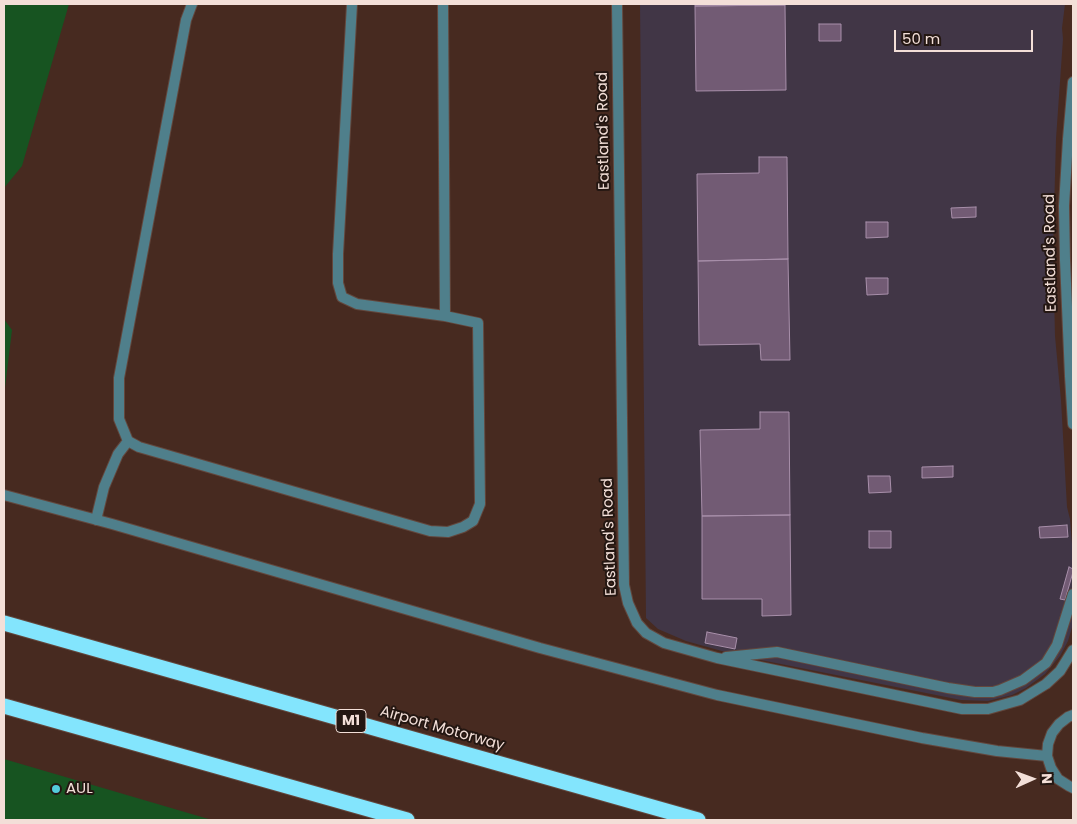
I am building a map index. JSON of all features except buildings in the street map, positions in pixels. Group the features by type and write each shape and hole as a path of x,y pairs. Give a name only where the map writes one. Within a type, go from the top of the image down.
{"highway":[{"name":"Airport Motorway","path":"4,623 698,820"},
{"path":"4,706 407,820"}],"lane":[{"path":"192,4 186,20 120,378 119,418 128,441 139,447 430,531 448,532 463,527 473,520 480,504 478,323 445,316 357,304 342,297 338,283 338,254 352,4"},
{"path":"443,4 445,316"},
{"name":"Eastland's Road","path":"618,4 624,585 628,603 637,623 646,633 664,643 717,658 962,709 988,709 1020,700 1046,684 1060,672 1073,650"},
{"name":"Eastland's Road","path":"1073,82 1064,206 1068,347 1073,424"},
{"path":"96,520 104,487 118,454 128,441"},
{"path":"4,494 540,648 717,695 931,739 997,751 1047,756"},
{"path":"717,658 777,652 948,688 975,692 993,692 1024,680 1046,663 1057,645 1073,594"},
{"path":"1073,715 1059,724 1052,733 1048,744 1047,756 1051,768 1058,779 1073,788"}],"shaded area":[{"path":"640,4 1065,4 1056,139 1053,250 1055,336 1061,400 1067,507 1070,519 1073,556 1073,624 1068,641 1060,656 1045,674 1026,688 1012,695 988,701 961,700 736,655 686,641 658,629 646,618"}],"green space":[{"path":"4,4 69,4 22,166 4,188"},
{"path":"4,319 12,330 4,396"},
{"name":"AUL","path":"4,759 212,820 4,820"}],"place":[{"name":"AUL","path":"56,789"}]}
